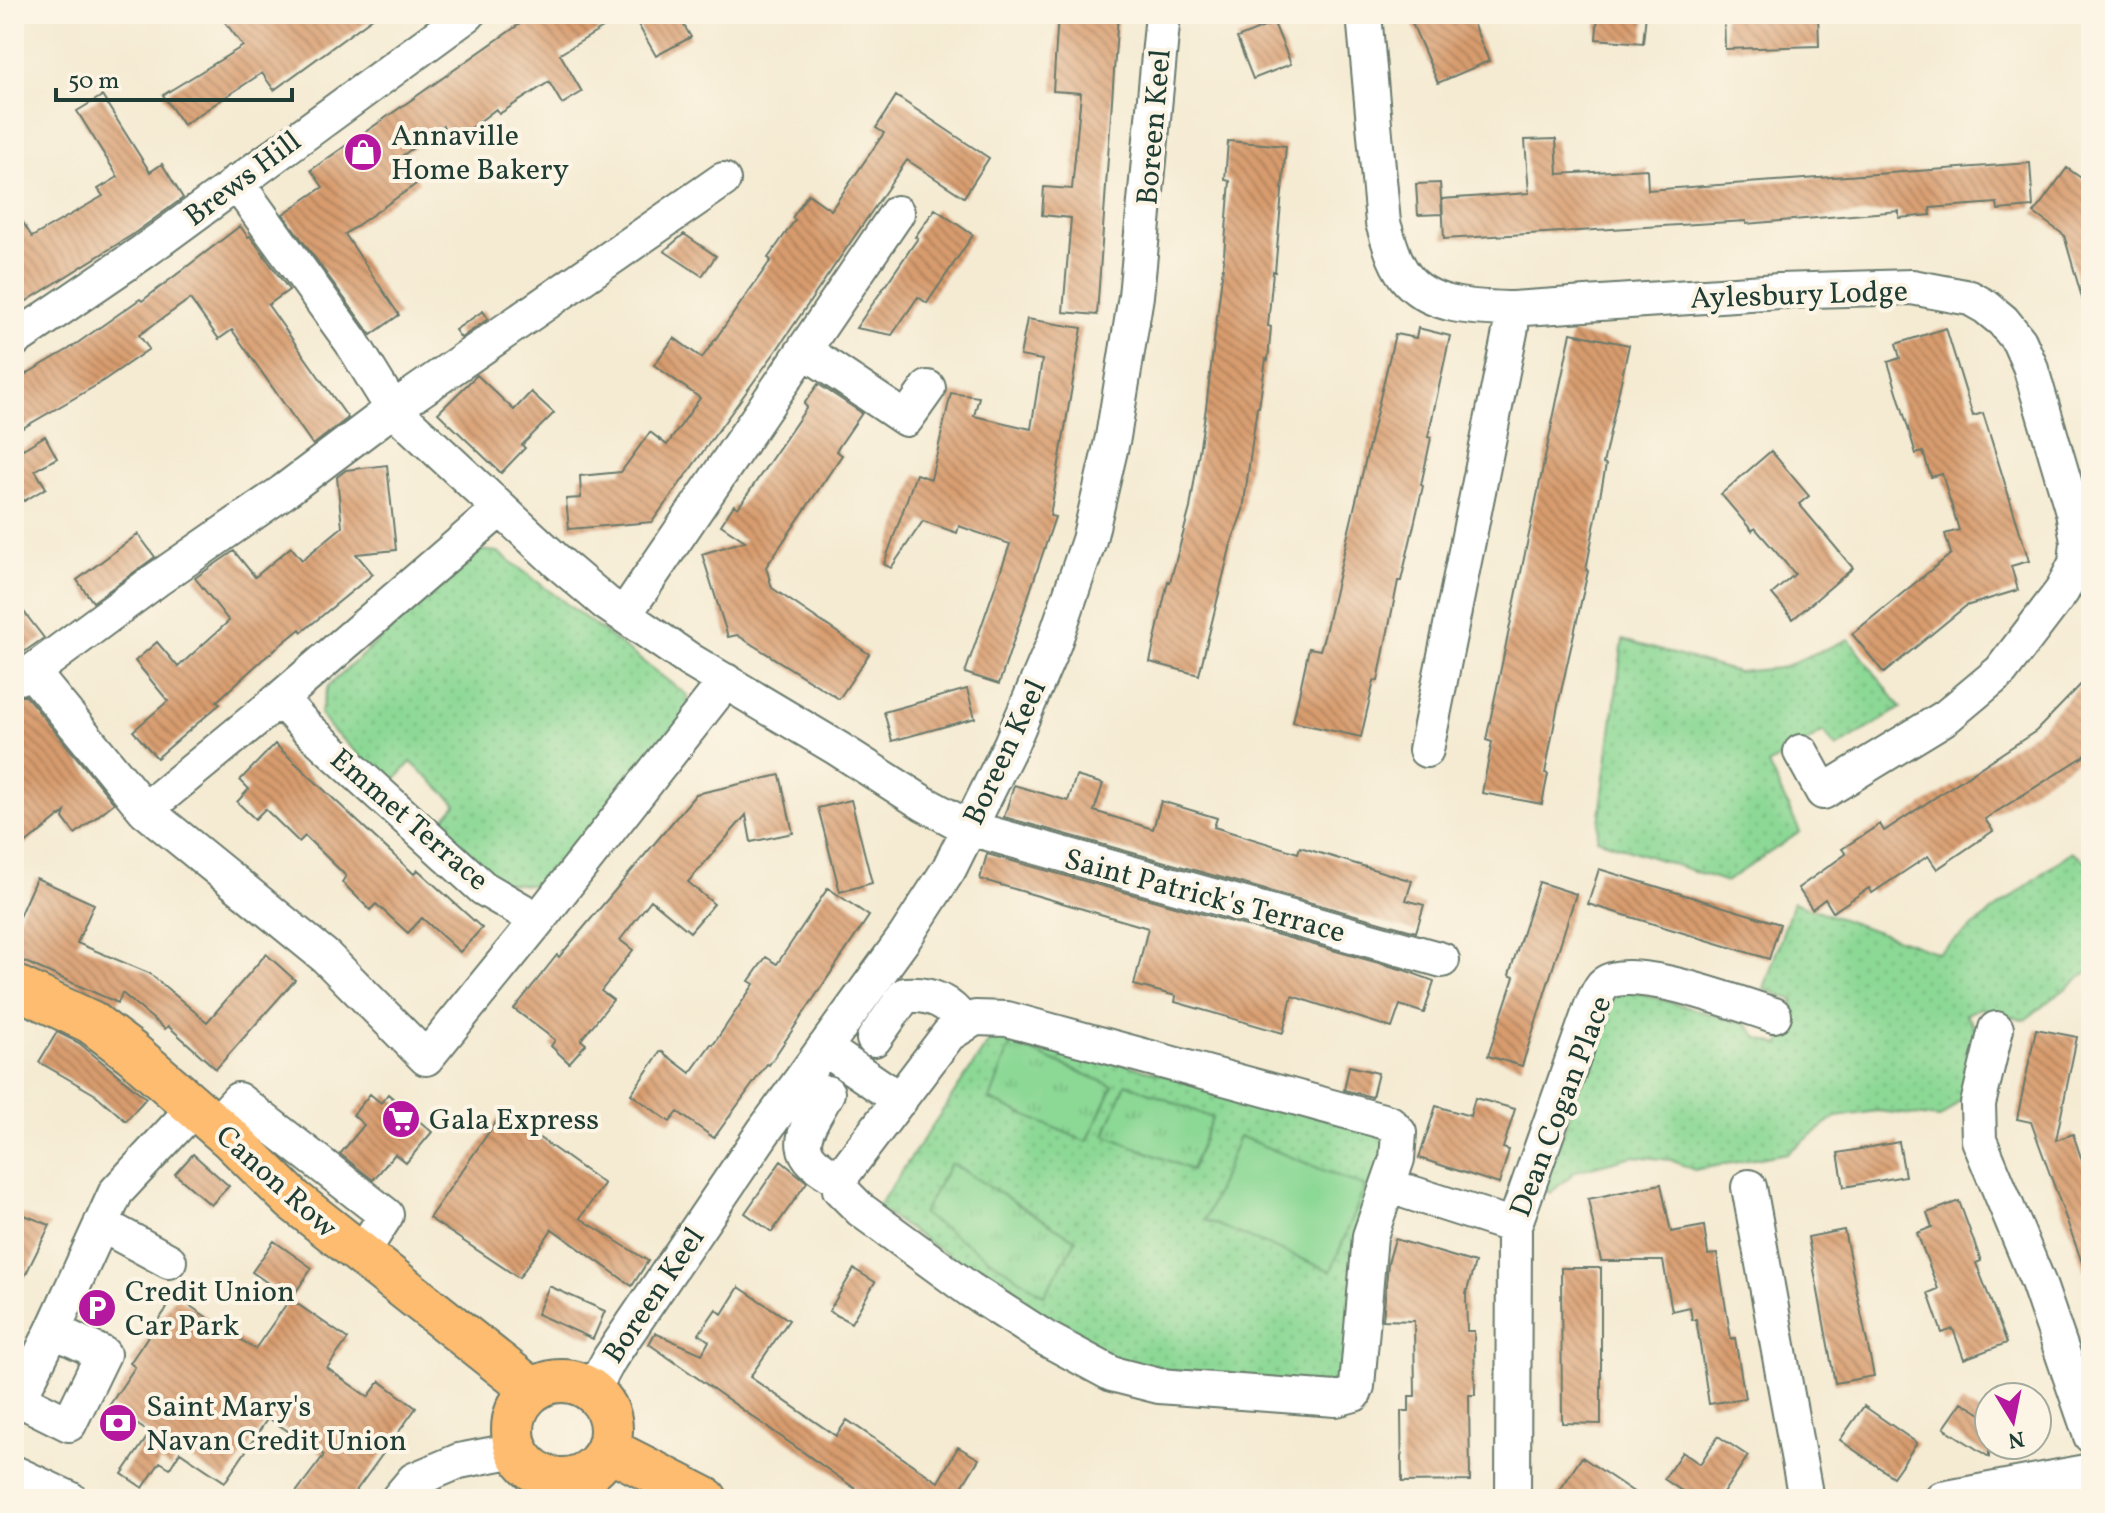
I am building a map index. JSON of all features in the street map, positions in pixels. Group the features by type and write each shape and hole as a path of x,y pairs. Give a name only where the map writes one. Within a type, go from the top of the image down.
{"main road":[{"name":"Canon Row","path":"14,986 91,1022 131,1052 205,1116 293,1200 533,1390"},
{"path":"563,1381 579,1383 592,1391 610,1417 612,1433 600,1463 587,1473 563,1479 539,1474 526,1464 516,1450 512,1434 514,1417 521,1402 533,1390 547,1383 563,1381"},
{"path":"608,1449 706,1499"}],"street":[{"name":"Brews Hill","path":"14,340 143,252 468,14"},
{"name":"Boreen Keel","path":"592,1391 610,1358 764,1131 905,937 949,869 1011,744 1054,643 1089,540 1113,437 1136,296 1163,14"},
{"name":"Aylesbury Lodge","path":"1364,14 1383,223 1393,256 1409,282 1437,300 1512,309 1779,291 1912,287 1970,298 2003,321 2019,341 2035,380 2073,512 2078,542 2076,563 2062,591 2001,671 1946,717 1823,792 1801,752"},
{"path":"723,180 393,409 283,492 23,673 145,810 326,957 426,1058 726,681"},
{"name":"Saint Patrick's Terrace","path":"236,182 351,341 393,409 594,593 691,661 969,828 1442,960"},
{"path":"624,615 897,213"},
{"path":"1426,750 1511,327 1512,309"},
{"path":"805,351 906,419 928,388"},
{"path":"145,810 280,699 500,509"},
{"name":"Emmet Terrace","path":"280,699 306,727 483,888 538,920"},
{"name":"Dean Cogan Place","path":"1513,1499 1514,1226 1591,1008 1603,984 1620,978 1651,978 1774,1015"},
{"path":"874,1039 905,995 924,994 954,1009 965,1024"},
{"path":"975,1018 1007,1019 1390,1123 1399,1133 1397,1159 1370,1236 1354,1394 1336,1399 1159,1386 1112,1374 1045,1338 969,1289 861,1210 840,1189 843,1174 900,1100 949,1034 975,1018"},
{"path":"1996,1029 1978,1104 1979,1140 2038,1282 2091,1436"},
{"path":"824,1048 900,1100"},
{"path":"827,1093 804,1133 806,1155 820,1169 842,1181"},
{"path":"53,1330 116,1192 205,1116"},
{"path":"1749,1187 1806,1499"},
{"path":"1408,1192 1514,1226"},
{"path":"101,1224 169,1261"},
{"path":"398,1499 414,1480 459,1461 516,1450"},
{"path":"1942,1499 2091,1471"},
{"path":"16,1479 70,1499"}],"green space":[{"path":"479,550 498,552 687,695 690,709 557,878 537,886 500,882 437,826 457,804 411,762 391,784 333,731 320,714 328,686"},
{"path":"1849,639 1901,708 1836,748 1824,732 1768,765 1800,832 1726,882 1597,839 1623,640 1737,672 1780,668"},
{"path":"2071,852 2091,864 2091,969 2025,1020 1980,1008 1965,1014 1980,1042 1978,1070 1964,1096 1940,1118 1877,1111 1837,1117 1787,1153 1694,1170 1671,1160 1633,1156 1576,1171 1550,1193 1543,1189 1609,1004 1616,995 1633,991 1748,1025 1758,1038 1780,1045 1794,1000 1764,989 1793,902 1938,953"},
{"path":"1003,1031 1374,1132 1387,1140 1346,1380 1332,1392 1108,1362 877,1208 994,1034"},
{"path":"1011,1043 1113,1086 1087,1142 990,1100"},
{"path":"1126,1083 1212,1118 1191,1170 1105,1135"},
{"path":"1239,1136 1365,1187 1331,1271 1205,1220"},
{"path":"951,1163 1076,1240 1044,1295 922,1214"}],"building":[{"path":"219,14 378,14 274,90 262,73 183,125 163,95 243,46"},
{"path":"534,14 626,14 560,54 582,92 562,104 549,82 499,114 496,109 454,141 443,126 402,156 419,182 345,234 399,315 371,335 283,214 323,187 311,170"},
{"path":"632,14 677,14 691,37 656,56"},
{"path":"1058,14 1118,14 1097,315 1063,312 1071,218 1042,215 1044,187 1072,189 1081,93 1053,91"},
{"path":"1408,14 1469,14 1489,61 1438,83"},
{"path":"1598,14 1646,14 1643,43 1596,39"},
{"path":"1724,14 1818,14 1819,46 1725,49"},
{"path":"1274,23 1291,64 1253,79 1237,38"},
{"path":"102,96 150,172 162,164 183,198 132,235 14,309 14,208 32,237 103,196 98,189 118,177 77,111"},
{"path":"896,96 989,158 964,197 907,160 776,351 652,522 569,529 566,499 581,498 580,476 621,472 650,432 667,445 700,398 654,365 674,338 702,358 771,260 768,258 795,220 792,218 808,194 831,210 884,133 876,128"},
{"path":"1556,139 1558,174 1647,169 1648,190 2030,163 2033,207 1998,210 1997,203 1930,208 1931,215 1899,218 1899,211 1746,224 1746,221 1444,239 1442,199 1529,193 1525,140"},
{"path":"1228,141 1286,146 1268,326 1271,327 1268,360 1257,407 1243,510 1231,544 1199,675 1150,662 1168,581 1190,508 1206,408 1223,267 1230,181 1225,180"},
{"path":"2067,168 2091,185 2091,304 2084,305 2064,235 2034,213"},
{"path":"1440,183 1442,214 1418,215 1416,184"},
{"path":"935,209 973,235 927,303 918,297 892,335 856,328 918,238 915,237"},
{"path":"240,226 289,290 268,305 348,418 313,445 232,330 219,339 190,299 139,335 149,349 97,385 14,433 14,381 69,349 140,299 142,301"},
{"path":"684,234 716,256 702,276 664,251"},
{"path":"483,311 488,319 461,338 455,330"},
{"path":"1027,319 1082,328 1050,516 1055,517 999,684 965,673 1010,544 959,526 957,533 923,521 891,568 884,564 916,474 931,479 951,393 979,397 974,416 1031,429 1042,360 1020,356"},
{"path":"1418,328 1450,336 1428,437 1431,438 1423,486 1401,581 1398,581 1378,681 1374,681 1361,737 1293,722 1309,648 1320,650 1324,637 1395,334 1416,338"},
{"path":"1946,328 1973,416 1983,413 2029,561 2011,566 2018,590 1966,606 1884,673 1852,634 1951,554 1945,534 1959,530 1942,474 1931,477 1923,452 1916,454 1888,362 1900,358 1896,344"},
{"path":"1571,333 1629,345 1603,464 1606,465 1588,571 1558,705 1542,804 1482,793 1492,742 1486,740"},
{"path":"477,375 514,410 531,392 554,413 522,445 525,448 501,473 438,413"},
{"path":"818,384 862,413 836,451 842,455 766,567 772,588 869,654 839,699 737,635 728,637 702,554 745,541 721,525 734,505 738,508 807,407 804,404"},
{"path":"14,434 23,449 45,436 57,458 35,470 46,488 24,501 14,483"},
{"path":"1771,451 1809,496 1799,504 1853,568 1793,619 1772,594 1795,574 1721,494"},
{"path":"387,465 396,550 356,554 373,574 261,661 217,701 220,704 157,758 133,731 168,701 135,661 157,642 178,667 229,621 195,578 234,551 255,577 291,547 302,560 342,527 337,477 346,470"},
{"path":"138,534 155,557 93,602 77,580"},
{"path":"14,599 44,638 18,656 14,655"},
{"path":"2091,674 2091,748 2083,757 1985,819 1993,831 1937,869 1928,856 1872,893 1869,888 1833,912 1825,899 1812,909 1798,888 1846,854 1842,849 1880,824 1884,831 2036,731"},
{"path":"967,689 975,718 892,741 884,712"},
{"path":"14,696 26,696 114,803 75,834 63,818 65,812 14,853"},
{"path":"275,744 414,874 418,870 482,928 460,952 422,918 408,933 376,904 370,910 342,882 346,876 305,836 299,842 265,809 255,819 237,802 249,789 240,780"},
{"path":"780,775 793,833 751,842 746,815 688,882 714,904 690,932 651,900 620,940 633,950 601,991 613,1000 581,1040 586,1044 569,1063 551,1046 555,1040 514,1009 696,794"},
{"path":"1076,776 1103,784 1094,811 1153,829 1161,801 1217,818 1214,827 1298,853 1300,847 1412,881 1406,900 1424,905 1416,932 1004,817 1014,785 1068,801"},
{"path":"851,800 872,883 840,892 818,808"},
{"path":"987,854 1404,970 1434,981 1424,1013 1400,1005 1392,1028 1292,996 1283,1033 1175,1002 1176,996 1134,985 1148,928 980,879"},
{"path":"1599,869 1780,924 1769,959 1588,904"},
{"path":"36,878 94,904 77,943 149,973 207,1022 266,954 295,980 216,1069 168,1026 165,1029 122,993 118,1003 14,957 14,928"},
{"path":"1539,882 1576,894 1522,1066 1488,1056 1514,977 1509,975"},
{"path":"828,888 869,916 769,1065 714,1138 678,1112 670,1122 631,1094 661,1051 690,1073 754,984 749,981 766,957 777,964"},
{"path":"2036,1029 2077,1037 2056,1140 2073,1134 2091,1187 2091,1275 2087,1276 2031,1122 2017,1119"},
{"path":"57,1032 79,1043 146,1098 126,1121 96,1095 39,1062"},
{"path":"1349,1066 1378,1073 1372,1097 1344,1090"},
{"path":"370,1094 381,1103 388,1094 432,1132 406,1163 395,1154 373,1180 340,1154 364,1125 353,1115"},
{"path":"1475,1098 1515,1109 1503,1148 1509,1150 1499,1184 1419,1158 1436,1106 1470,1116"},
{"path":"503,1112 604,1184 580,1218 648,1261 632,1286 552,1229 519,1278 429,1218"},
{"path":"1899,1142 1905,1176 1844,1187 1838,1153"},
{"path":"193,1154 229,1186 211,1205 175,1174"},
{"path":"781,1161 807,1182 772,1232 745,1213"},
{"path":"1661,1184 1671,1232 1704,1226 1708,1255 1717,1254 1731,1339 1735,1338 1745,1398 1709,1404 1696,1319 1692,1320 1690,1307 1672,1311 1663,1261 1601,1261 1588,1199"},
{"path":"1959,1201 1981,1261 1976,1263 2007,1343 1964,1359 1953,1329 1942,1333 1928,1293 1938,1289 1917,1233 1932,1227 1927,1213"},
{"path":"14,1211 50,1225 14,1298"},
{"path":"1844,1230 1874,1376 1835,1383 1808,1237"},
{"path":"1395,1239 1475,1263 1466,1294 1467,1331 1474,1331 1475,1395 1469,1395 1470,1481 1402,1482 1401,1411 1409,1411 1409,1396 1415,1396 1414,1321 1383,1320 1388,1263"},
{"path":"274,1241 312,1268 291,1299 252,1272"},
{"path":"1561,1268 1601,1268 1601,1424 1562,1423"},
{"path":"854,1269 875,1282 851,1323 829,1311"},
{"path":"549,1286 605,1311 593,1339 537,1314"},
{"path":"739,1287 789,1320 750,1377 836,1436 847,1420 938,1482 958,1447 979,1459 957,1495 963,1499 870,1499 649,1344 655,1333 702,1354 709,1341 699,1334 716,1309 722,1314"},
{"path":"175,1296 255,1349 290,1299 348,1339 327,1368 368,1397 380,1381 416,1408 350,1499 291,1499 324,1455 268,1418 225,1482 180,1452 170,1468 160,1462 143,1488 122,1474 150,1433 109,1406 135,1367 130,1363"},
{"path":"1962,1402 1973,1409 1973,1447 1944,1428"},
{"path":"1864,1406 1917,1443 1893,1477 1840,1440"},
{"path":"1718,1436 1748,1456 1719,1499 1694,1499 1664,1479 1682,1452 1700,1464"},
{"path":"1582,1457 1598,1468 1644,1499 1554,1499"}],"place":[{"name":"Annaville Home Bakery","path":"363,152"},
{"name":"Gala Express","path":"401,1119"},
{"name":"Credit Union Car Park","path":"97,1308"},
{"name":"Saint Mary's Navan Credit Union","path":"118,1423"}]}
